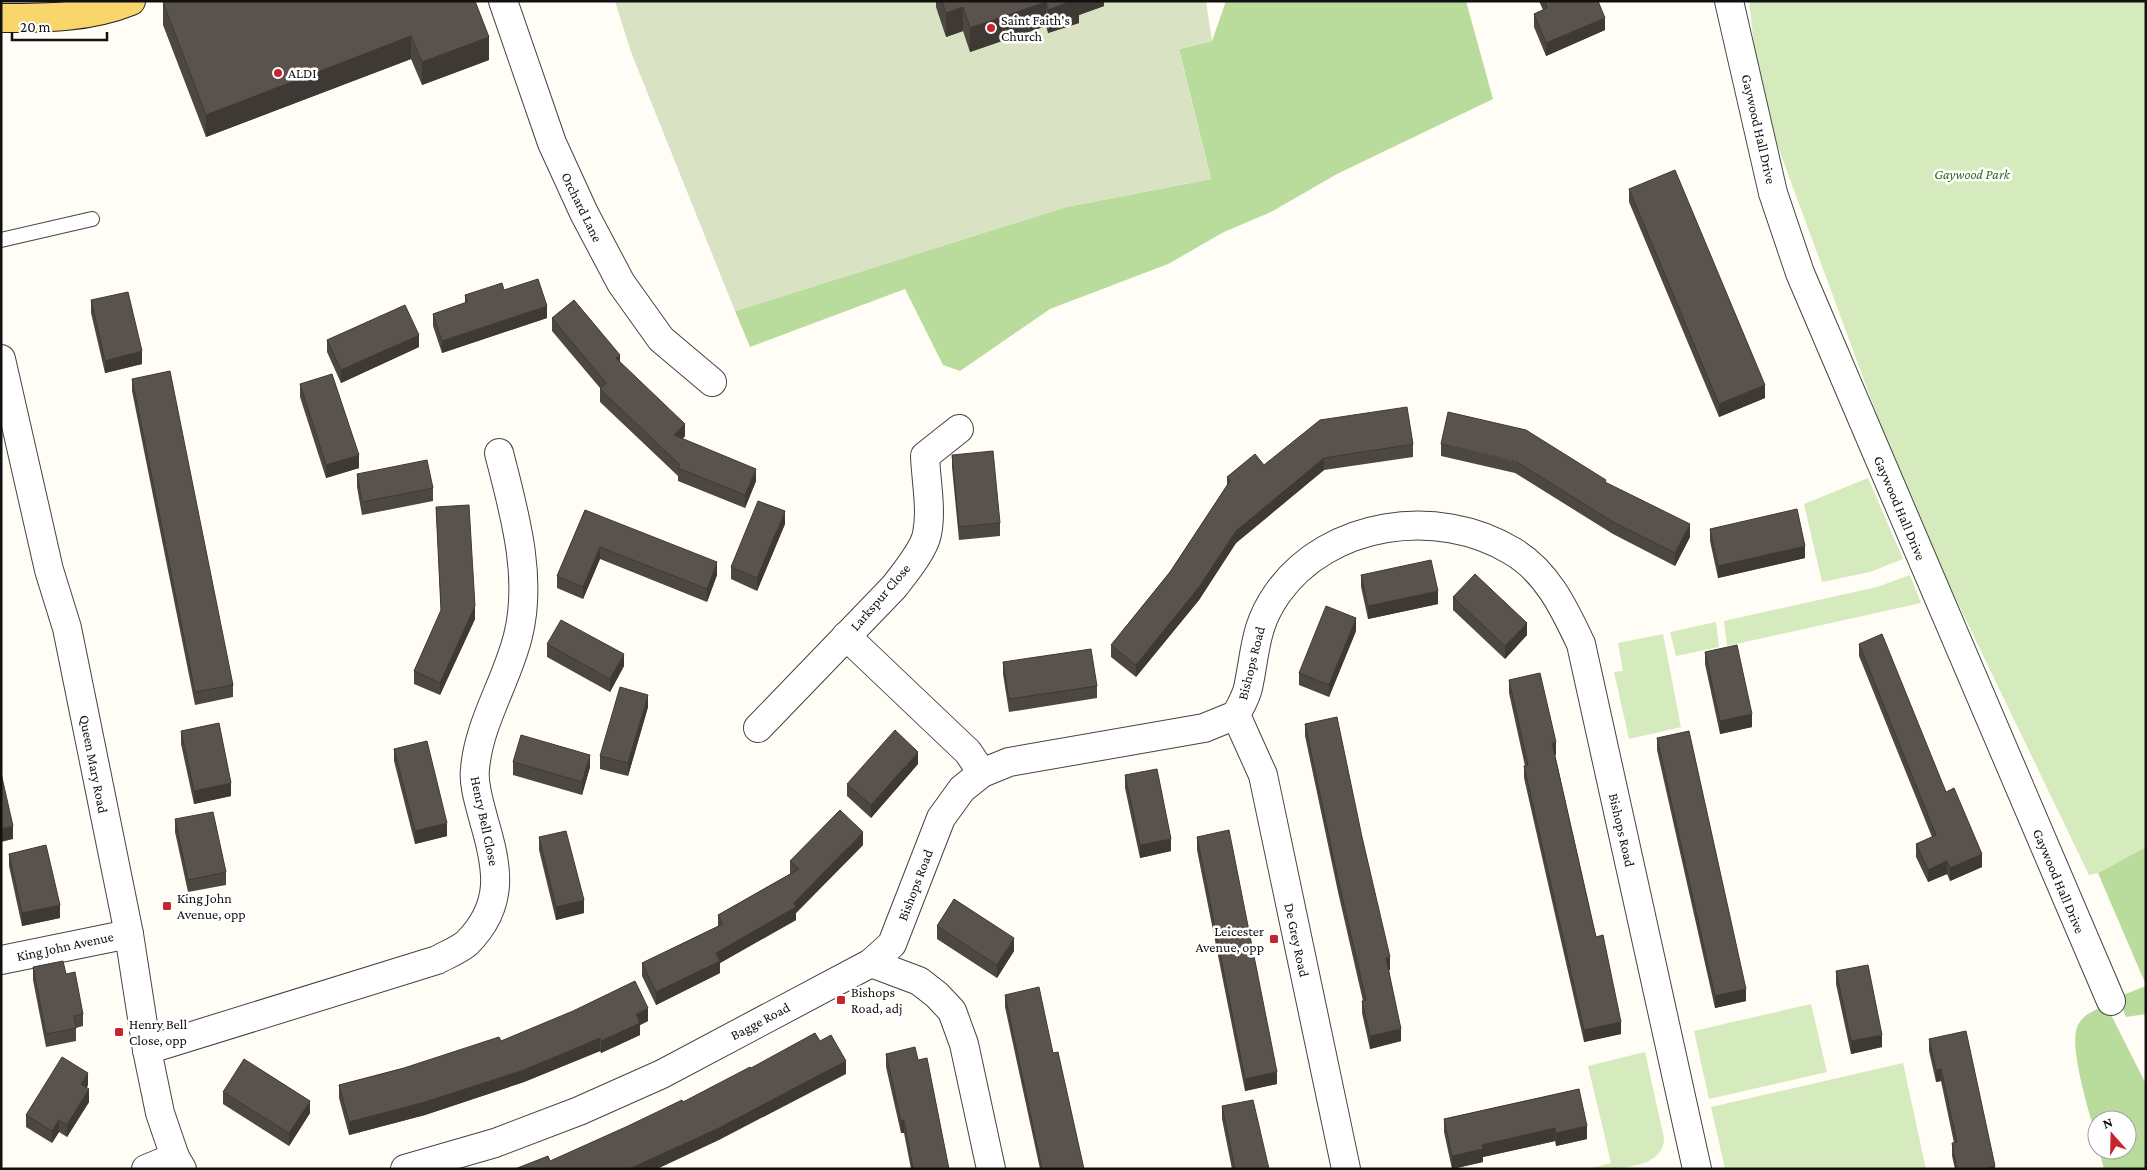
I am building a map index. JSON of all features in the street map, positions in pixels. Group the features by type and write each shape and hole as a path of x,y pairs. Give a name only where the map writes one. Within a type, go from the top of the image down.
{"main road":[{"path":"1,18 68,16 107,11 130,1"}],"street":[{"name":"Orchard Lane","path":"503,1 552,143 584,213 621,283 661,339 712,382"},
{"name":"Gaywood Hall Drive","path":"1729,1 1773,193 1800,273 2111,1002"},
{"name":"Queen Mary Road","path":"1,359 47,561 67,628 129,934 160,1113 178,1163"},
{"name":"Larkspur Close","path":"758,728 894,587 910,564 927,535 928,502 924,456 959,429"},
{"name":"Henry Bell Close","path":"148,1050 437,960 466,944 484,920 495,895 496,870 479,803 474,770 482,734 518,637 525,600 522,560 511,498 499,454"},
{"name":"Bishops Road","path":"871,963 892,944 941,818 962,789 982,773 1009,762 1204,728 1236,716 1248,689 1255,643 1263,618 1278,593 1304,565 1337,542 1382,528 1432,526 1472,532 1514,551 1544,578 1563,606 1581,644 1697,1169"},
{"name":"Larkspur Close","path":"846,636 968,752 982,773"},
{"name":"De Grey Road","path":"1236,716 1262,776 1346,1169"},
{"name":"King John Avenue","path":"1,960 129,934"},
{"name":"Bagge Road","path":"406,1169 495,1143 579,1111 662,1074 871,963"},
{"path":"871,963 918,981 937,995 952,1011 964,1044 991,1169"},
{"path":"146,1169 178,1163"}],"lane":[{"path":"1,240 92,219"}],"green space":[{"path":"615,1 1206,1 1212,41 1179,49 1211,179 1066,207 735,311 631,52"},
{"path":"1226,1 1466,1 1493,99 1337,174 1271,212 1224,232 1168,264 1050,309 960,371 943,365 905,289 750,347 735,311 1066,207 1211,179 1179,49 1212,41"},
{"name":"Gaywood Park","path":"1749,1 2146,1 2146,847 2098,873 2089,875 1909,502 1760,98"},
{"path":"1868,478 1903,559 1870,572 1822,582 1804,504"},
{"path":"1910,575 1921,603 1727,646 1724,621 1877,587"},
{"path":"1716,622 1719,647 1676,656 1670,632"},
{"path":"1663,634 1681,727 1629,739 1614,672 1623,671 1618,643"},
{"path":"2146,847 2146,985 2098,873"},
{"path":"2146,986 2146,1014 2126,1017 2118,997"},
{"path":"1811,1004 1827,1072 1709,1099 1694,1031"},
{"path":"2106,1005 2146,1084 2146,1169 2104,1169 2102,1160 2137,1160 2137,1110 2089,1110 2075,1048 2075,1034 2080,1021"},
{"path":"1645,1052 1664,1138 1662,1149 1647,1162 1636,1166 1587,1169 1611,1163 1588,1066"},
{"path":"1903,1063 1926,1169 1725,1169 1711,1107"}],"building":[{"name":"ALDI","path":"475,1 489,37 422,62 411,36 206,115 163,2"},
{"path":"942,1 1072,1 1048,10 1046,2 970,28 963,7 946,13"},
{"path":"1545,1 1598,1 1605,18 1546,43 1534,14 1547,8"},
{"path":"1675,170 1765,385 1719,404 1629,189"},
{"path":"538,279 547,306 442,341 433,314 467,302 465,295 502,283 504,290"},
{"path":"128,292 142,351 105,361 91,300"},
{"path":"574,300 620,355 616,358 685,424 674,435 756,469 745,495 678,468 680,465 600,389 606,383 552,318"},
{"path":"405,305 419,335 341,370 327,340"},
{"path":"170,371 233,685 195,692 132,379"},
{"path":"332,374 359,455 326,465 300,384"},
{"path":"1407,407 1413,444 1324,458 1236,531 1199,587 1136,665 1111,645 1170,572 1230,481 1227,477 1255,454 1264,465 1320,420"},
{"path":"1448,412 1526,430 1606,480 1605,482 1690,524 1675,553 1613,522 1515,461 1441,444"},
{"path":"993,451 1000,523 959,527 952,455"},
{"path":"427,460 433,488 362,502 357,474"},
{"path":"758,501 785,511 757,578 731,567"},
{"path":"469,505 475,606 440,683 414,671 441,610 436,507"},
{"path":"1797,509 1805,546 1718,566 1710,529"},
{"path":"585,510 717,562 707,589 600,547 583,587 557,576"},
{"path":"1431,560 1438,591 1368,606 1361,575"},
{"path":"1475,574 1527,623 1505,646 1453,597"},
{"path":"1326,606 1356,618 1329,685 1299,673"},
{"path":"561,620 624,654 610,679 547,644"},
{"path":"1882,634 1946,792 1954,788 1982,854 1950,868 1947,861 1928,870 1916,844 1936,835 1859,644"},
{"path":"1737,645 1752,714 1720,721 1705,652"},
{"path":"1091,649 1097,686 1009,699 1003,662"},
{"path":"1540,673 1556,742 1552,743 1596,937 1603,935 1621,1022 1584,1030 1524,766 1528,765 1509,680"},
{"path":"620,687 648,695 628,763 600,756"},
{"path":"1337,717 1390,957 1386,958 1401,1029 1370,1036 1362,1001 1366,1000 1305,724"},
{"path":"219,723 231,783 194,791 181,731"},
{"path":"895,730 918,752 871,805 847,784"},
{"path":"1689,731 1746,989 1715,996 1657,738"},
{"path":"521,735 590,755 582,782 513,762"},
{"path":"427,741 447,823 415,831 394,749"},
{"path":"1157,769 1171,839 1140,845 1125,775"},
{"path":"1,773 13,826 1,829"},
{"path":"840,810 863,832 794,903 796,907 716,953 720,961 656,992 642,963 723,924 718,915 799,869 790,861"},
{"path":"213,812 226,872 188,880 175,819"},
{"path":"1229,830 1277,1072 1245,1079 1197,837"},
{"path":"566,831 584,900 556,907 539,837"},
{"path":"46,845 60,905 22,913 9,854"},
{"path":"954,899 1014,938 997,965 937,926"},
{"path":"63,961 66,974 75,972 83,1014 74,1016 76,1028 46,1034 33,967"},
{"path":"1868,965 1882,1035 1851,1041 1836,971"},
{"path":"635,981 648,1008 636,1014 640,1023 601,1041 600,1038 524,1070 425,1102 349,1122 339,1085 404,1068 499,1037 501,1041 573,1011"},
{"path":"1039,987 1053,1053 1058,1052 1084,1169 1042,1169 1005,995"},
{"path":"1966,1031 1995,1166 1983,1169 1957,1169 1952,1143 1957,1142 1941,1069 1936,1070 1929,1039"},
{"path":"815,1033 820,1041 831,1035 846,1061 719,1128 629,1169 515,1169 548,1156 550,1161 682,1100 683,1102"},
{"path":"915,1047 918,1060 927,1058 949,1169 913,1169 904,1120 901,1121 886,1054"},
{"path":"62,1057 88,1073 81,1084 89,1089 67,1125 59,1120 52,1131 26,1115"},
{"path":"244,1059 310,1101 289,1133 223,1092"},
{"path":"1579,1089 1587,1126 1556,1133 1555,1128 1482,1145 1483,1149 1452,1156 1444,1119"},
{"path":"1253,1100 1269,1169 1235,1169 1222,1106"}],"place":[{"name":"Saint Faith's Church","path":"991,28"},
{"name":"ALDI","path":"278,73"},
{"name":"King John Avenue, opp","path":"167,906"},
{"name":"Leicester Avenue, opp","path":"1274,939"},
{"name":"Bishops Road, adj","path":"841,1000"},
{"name":"Henry Bell Close, opp","path":"119,1032"}]}
